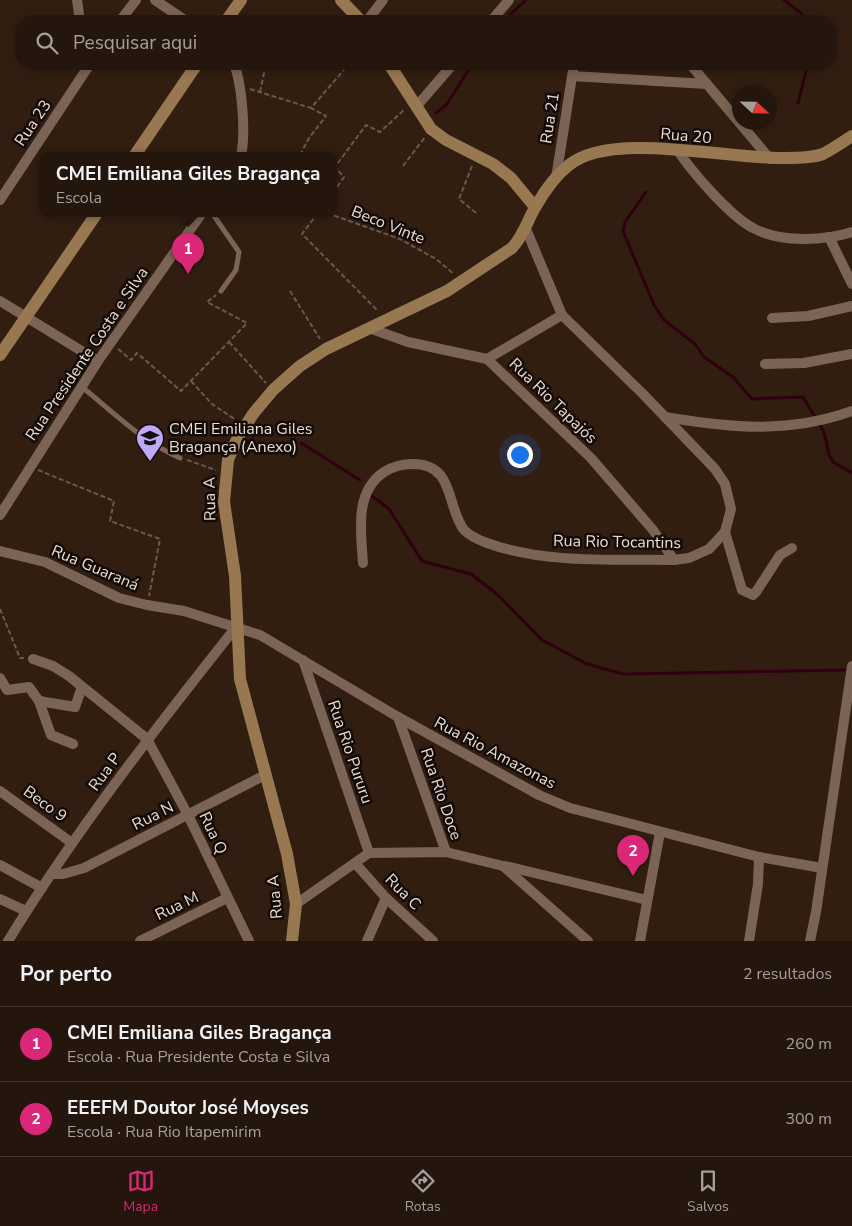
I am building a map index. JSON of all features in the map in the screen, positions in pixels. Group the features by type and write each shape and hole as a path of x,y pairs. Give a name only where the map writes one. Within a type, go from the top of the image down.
{"street":[{"path":"77,0 79,15"},
{"path":"125,15 136,0"},
{"path":"155,0 177,15"},
{"path":"230,15 241,0"},
{"path":"341,0 355,15"},
{"path":"372,15 383,0"},
{"path":"495,15 509,0"},
{"name":"Rua 23","path":"0,200 86,70"},
{"path":"138,152 193,70"},
{"path":"237,70 243,142 241,152"},
{"path":"394,70 431,129 446,140 477,155 511,178 535,207"},
{"path":"414,104 447,70"},
{"name":"Rua 21","path":"556,178 573,70"},
{"path":"695,70 770,159"},
{"path":"572,76 707,84"},
{"name":"Rua 20","path":"535,207 556,178 569,165 594,152 615,148 770,159 801,158 822,154 852,136"},
{"path":"678,151 693,173 743,221 754,229 778,236 829,237 852,232"},
{"name":"Rua A","path":"292,941 296,904 287,854 240,679 235,576 224,502 225,473 232,449 245,425 273,390 300,366 369,328 447,291 512,248 526,229 535,207"},
{"path":"0,355 94,217"},
{"name":"Rua Presidente Costa e Silva","path":"0,515 110,343 199,217"},
{"path":"526,229 562,315 665,417 715,469 725,484 731,509 725,532 742,590 753,595 780,556 792,548"},
{"path":"829,237 852,284"},
{"path":"0,301 98,361"},
{"path":"772,318 808,316 852,306"},
{"path":"487,359 562,315"},
{"name":"Rua Rio Tapajós","path":"369,328 408,342 487,359 591,458 653,530 674,560"},
{"path":"765,364 804,363 852,354"},
{"path":"665,417 708,424 755,428 804,425 852,411"},
{"name":"Rua Rio Tocantins","path":"363,563 360,521 367,491 380,475 389,469 407,464 426,466 441,476 446,484 463,529 486,543 512,551 569,559 674,560 689,558 709,549 725,532"},
{"name":"Rua Guaraná","path":"0,551 45,562 119,598 184,611 236,627"},
{"name":"Rua Rio Amazonas","path":"236,627 260,635 398,718 547,798 570,808 759,856 822,868"},
{"name":"Rua P","path":"8,941 72,843 147,739 236,627"},
{"path":"33,659 53,666 147,739"},
{"name":"Rua Rio Pururu","path":"303,660 369,853"},
{"path":"810,941 850,705 852,666"},
{"path":"0,678 7,690 29,687 39,701 51,736 73,744"},
{"path":"39,701 75,707 82,687"},
{"name":"Rua Rio Doce","path":"398,718 446,852"},
{"name":"Rua Q","path":"147,739 188,815 249,941"},
{"name":"Rua N","path":"51,874 68,873 84,868 265,775"},
{"name":"Beco 9","path":"0,791 72,843"},
{"path":"640,941 660,832"},
{"path":"296,904 369,853 446,852 647,900"},
{"path":"749,941 758,884 759,856"},
{"name":"Rua C","path":"355,863 386,898 433,941"},
{"path":"0,865 42,888"},
{"path":"503,866 588,941"},
{"name":"Rua M","path":"140,941 227,898"},
{"path":"367,941 386,898"},
{"path":"0,899 26,911"}],"lane":[{"path":"215,217 239,252 236,270 221,291"},
{"path":"81,387 161,450 180,458"}],"path":[{"path":"260,92 265,70"},
{"path":"311,108 344,70"},
{"path":"239,85 311,108 326,116 309,138 302,152"},
{"name":"Beco Vinte","path":"337,164 366,125 380,132 414,104"},
{"path":"403,166 431,129"},
{"path":"476,213 460,199 477,155"},
{"name":"Beco Vinte","path":"337,169 344,177 337,187"},
{"path":"315,217 302,234 371,302 383,321"},
{"name":"Beco Vinte","path":"337,217 400,239 436,259 463,281"},
{"path":"110,343 131,360 137,353 181,391 247,323 207,302 221,291"},
{"path":"290,291 326,350"},
{"path":"228,342 273,390"},
{"path":"191,381 212,404 245,425"},
{"path":"180,458 225,473"},
{"path":"29,467 114,501 110,520 160,539 147,605"},
{"path":"0,609 20,658 33,659"}],"waterway":[{"path":"510,15 526,0"},
{"path":"784,0 802,15"},
{"path":"436,113 447,104 468,70"},
{"path":"798,103 806,70"},
{"path":"646,192 625,222 623,231 654,305 664,320 695,344 704,357 733,377 752,399 803,397 824,432 829,455 833,462 852,473"},
{"path":"301,443 360,480"},
{"path":"372,496 389,509 422,561 471,574 497,594 542,640 587,664 623,674 850,670"}],"place":[{"name":"CMEI Emiliana Giles Bragança","path":"188,274"},
{"name":"CMEI Emiliana Giles Bragança (Anexo)","path":"150,462"},
{"name":"EEEFM Doutor José Moyses","path":"633,876"}]}
